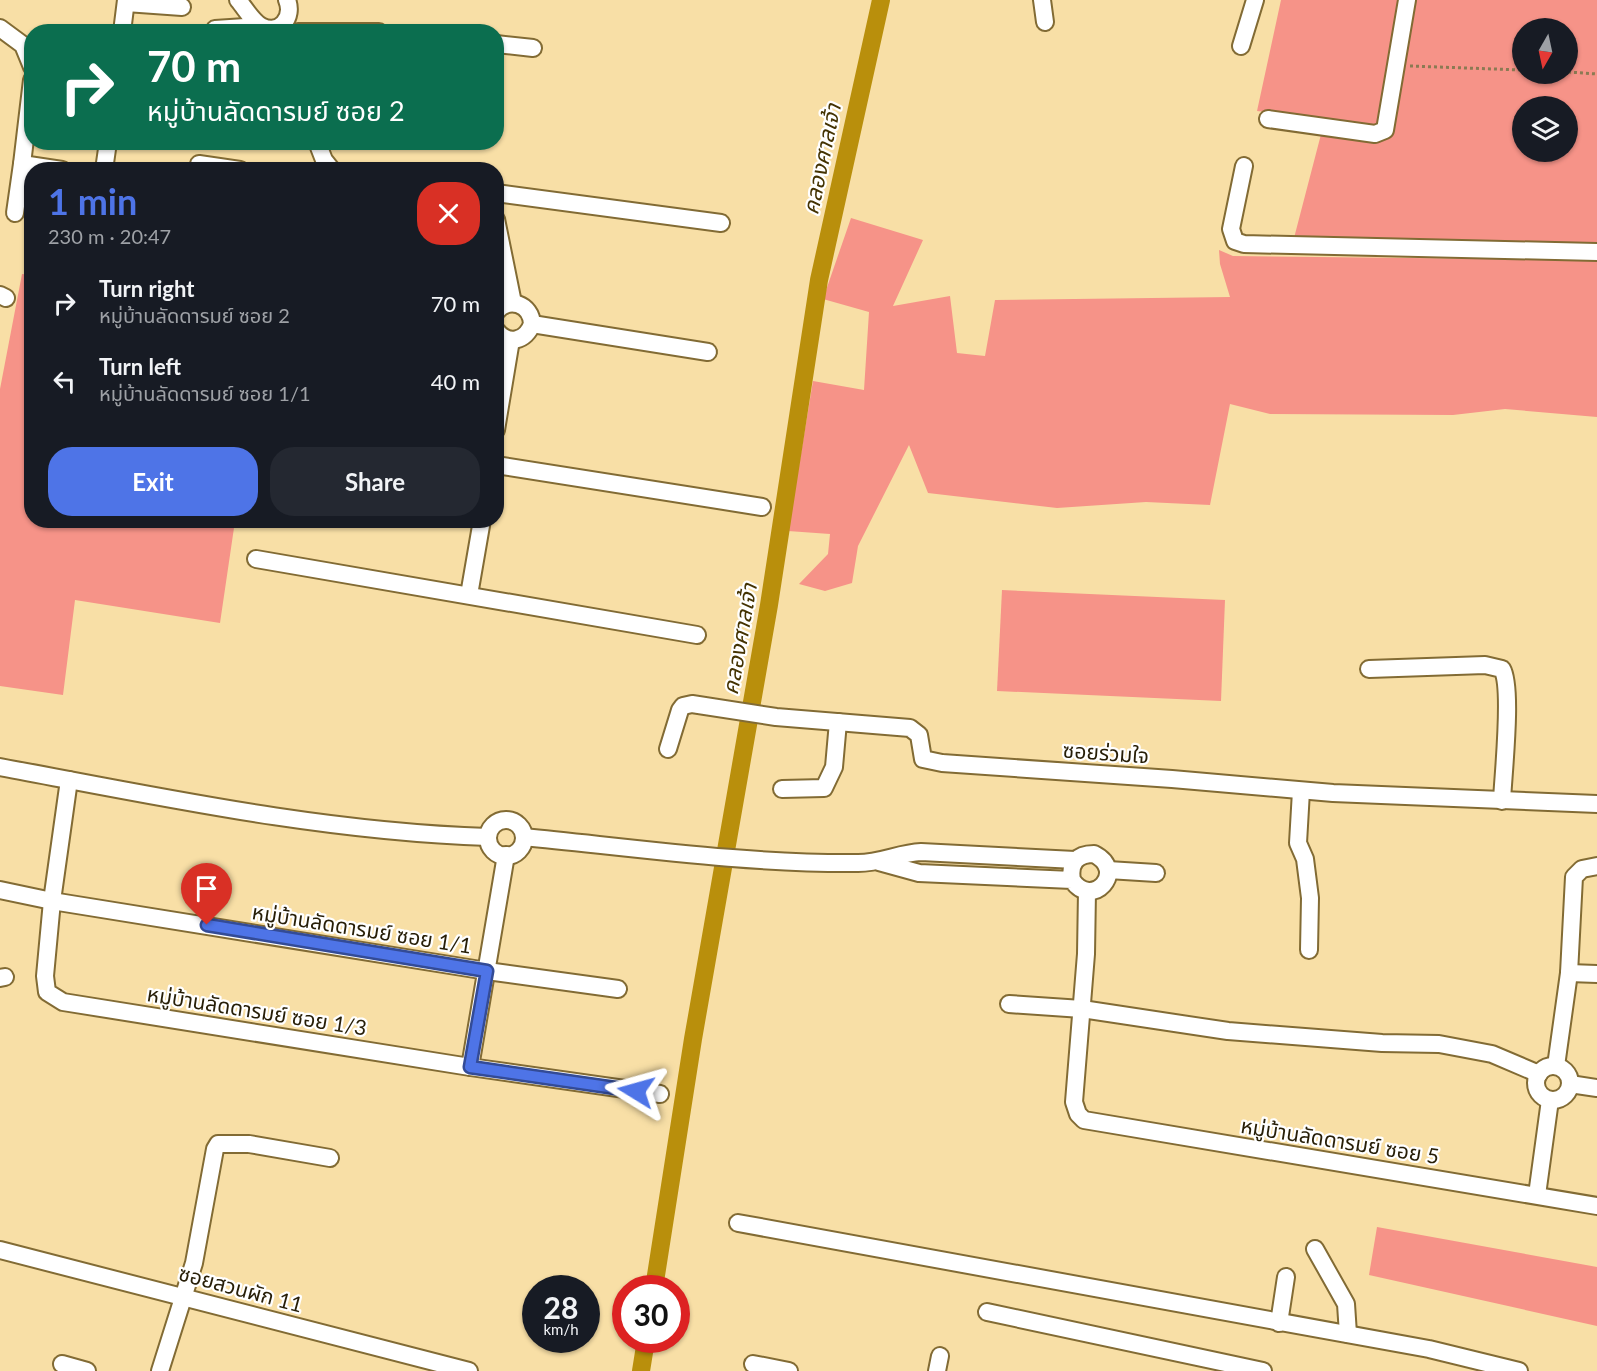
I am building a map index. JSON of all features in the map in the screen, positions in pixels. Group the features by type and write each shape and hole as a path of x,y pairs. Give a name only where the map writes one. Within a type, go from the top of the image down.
{"street":[{"path":"238,0 258,24"},
{"path":"287,0 290,24"},
{"path":"1042,0 1045,22"},
{"path":"1241,46 1255,0"},
{"path":"1268,119 1382,132 1387,125 1407,0"},
{"path":"123,24 126,2 182,7"},
{"path":"0,28 24,47"},
{"path":"504,45 533,48"},
{"path":"15,213 24,147"},
{"path":"1244,166 1231,229 1235,241 1245,244 1597,252"},
{"path":"504,194 721,223"},
{"path":"504,259 513,303"},
{"path":"504,306 519,304 529,312 532,324 525,336 511,340 504,337"},
{"path":"532,324 708,352"},
{"path":"504,382 511,340"},
{"path":"504,466 762,507"},
{"path":"469,595 481,528"},
{"path":"256,559 697,635"},
{"path":"1369,669 1485,665 1502,669 1506,675 1506,697 1502,801"},
{"name":"ซอยร่วมใจ","path":"668,749 683,706 692,704 776,717 910,728 919,735 921,754 928,761 1301,791 1597,804"},
{"path":"782,789 824,788 834,767 838,722"},
{"path":"0,767 337,824 415,834 488,837"},
{"path":"52,901 69,780"},
{"path":"1301,791 1298,843 1305,859 1310,898 1309,950"},
{"path":"510,820 522,829 524,837 519,851 506,855 492,849 488,837 495,823 510,820"},
{"path":"524,837 759,860 879,862 919,873 1072,880"},
{"path":"879,862 906,853 921,852 1075,860 1087,854 1094,854 1106,863 1108,870 1108,877 1100,888 1087,891 1078,888 1072,880 1071,868 1075,860"},
{"path":"470,1067 506,855"},
{"path":"1556,1066 1569,973 1574,877 1582,868 1597,866"},
{"path":"1108,870 1156,873"},
{"name":"หมู่บ้านลัดดารมย์ ซอย 1/1","path":"0,890 52,901 487,971 618,989"},
{"path":"1082,1009 1087,891"},
{"name":"หมู่บ้านลัดดารมย์ ซอย 1/3","path":"52,901 45,985 52,998 63,1002 470,1067 660,1094"},
{"path":"1569,973 1597,974"},
{"path":"1009,1004 1082,1009 1228,1031 1462,1047 1492,1054 1539,1074"},
{"name":"หมู่บ้านลัดดารมย์ ซอย 5","path":"1082,1009 1074,1102 1078,1114 1093,1123 1597,1206"},
{"path":"1556,1066 1567,1073 1569,1090 1561,1098 1550,1100 1537,1090 1539,1074 1547,1067 1556,1066"},
{"path":"1570,1084 1597,1088"},
{"path":"1537,1196 1550,1100"},
{"path":"160,1371 194,1263 214,1149 218,1144 249,1144 330,1158"},
{"path":"738,1223 1429,1349 1484,1368 1519,1371"},
{"path":"1315,1249 1346,1304 1348,1334"},
{"name":"ซอยสวนผัก 11","path":"0,1250 469,1371"},
{"path":"1279,1323 1286,1277"},
{"path":"987,1312 1263,1371"},
{"path":"62,1364 87,1371"},
{"path":"753,1364 789,1371"}],"path":[{"path":"1398,66 1512,70"},
{"path":"1578,73 1597,74"}],"shaded area":[{"path":"1281,0 1597,0 1597,246 1294,238 1325,119 1257,111"},
{"path":"851,218 923,240 893,306 950,296 957,353 985,356 995,300 1230,297 1220,264 1219,250 1233,256 1597,260 1597,417 1505,409 1453,415 1270,414 1230,404 1210,505 1146,502 1057,508 928,493 909,445 858,546 852,583 825,591 799,584 828,554 830,534 788,531 813,381 864,390 869,312 823,299"},
{"path":"22,274 24,274 24,528 234,528 220,623 75,600 63,695 0,686 0,389"},
{"path":"1002,590 1225,600 1221,701 997,691"},
{"path":"1377,1227 1597,1267 1597,1326 1369,1275"}],"waterway":[{"name":"คลองศาลเจ้า","path":"656,1275 693,1039 769,605 819,280 881,0"},
{"name":"คลองศาลเจ้า","path":"641,1371 644,1353"}],"route":[{"path":"207,925 487,971 470,1067 636,1091"}]}
